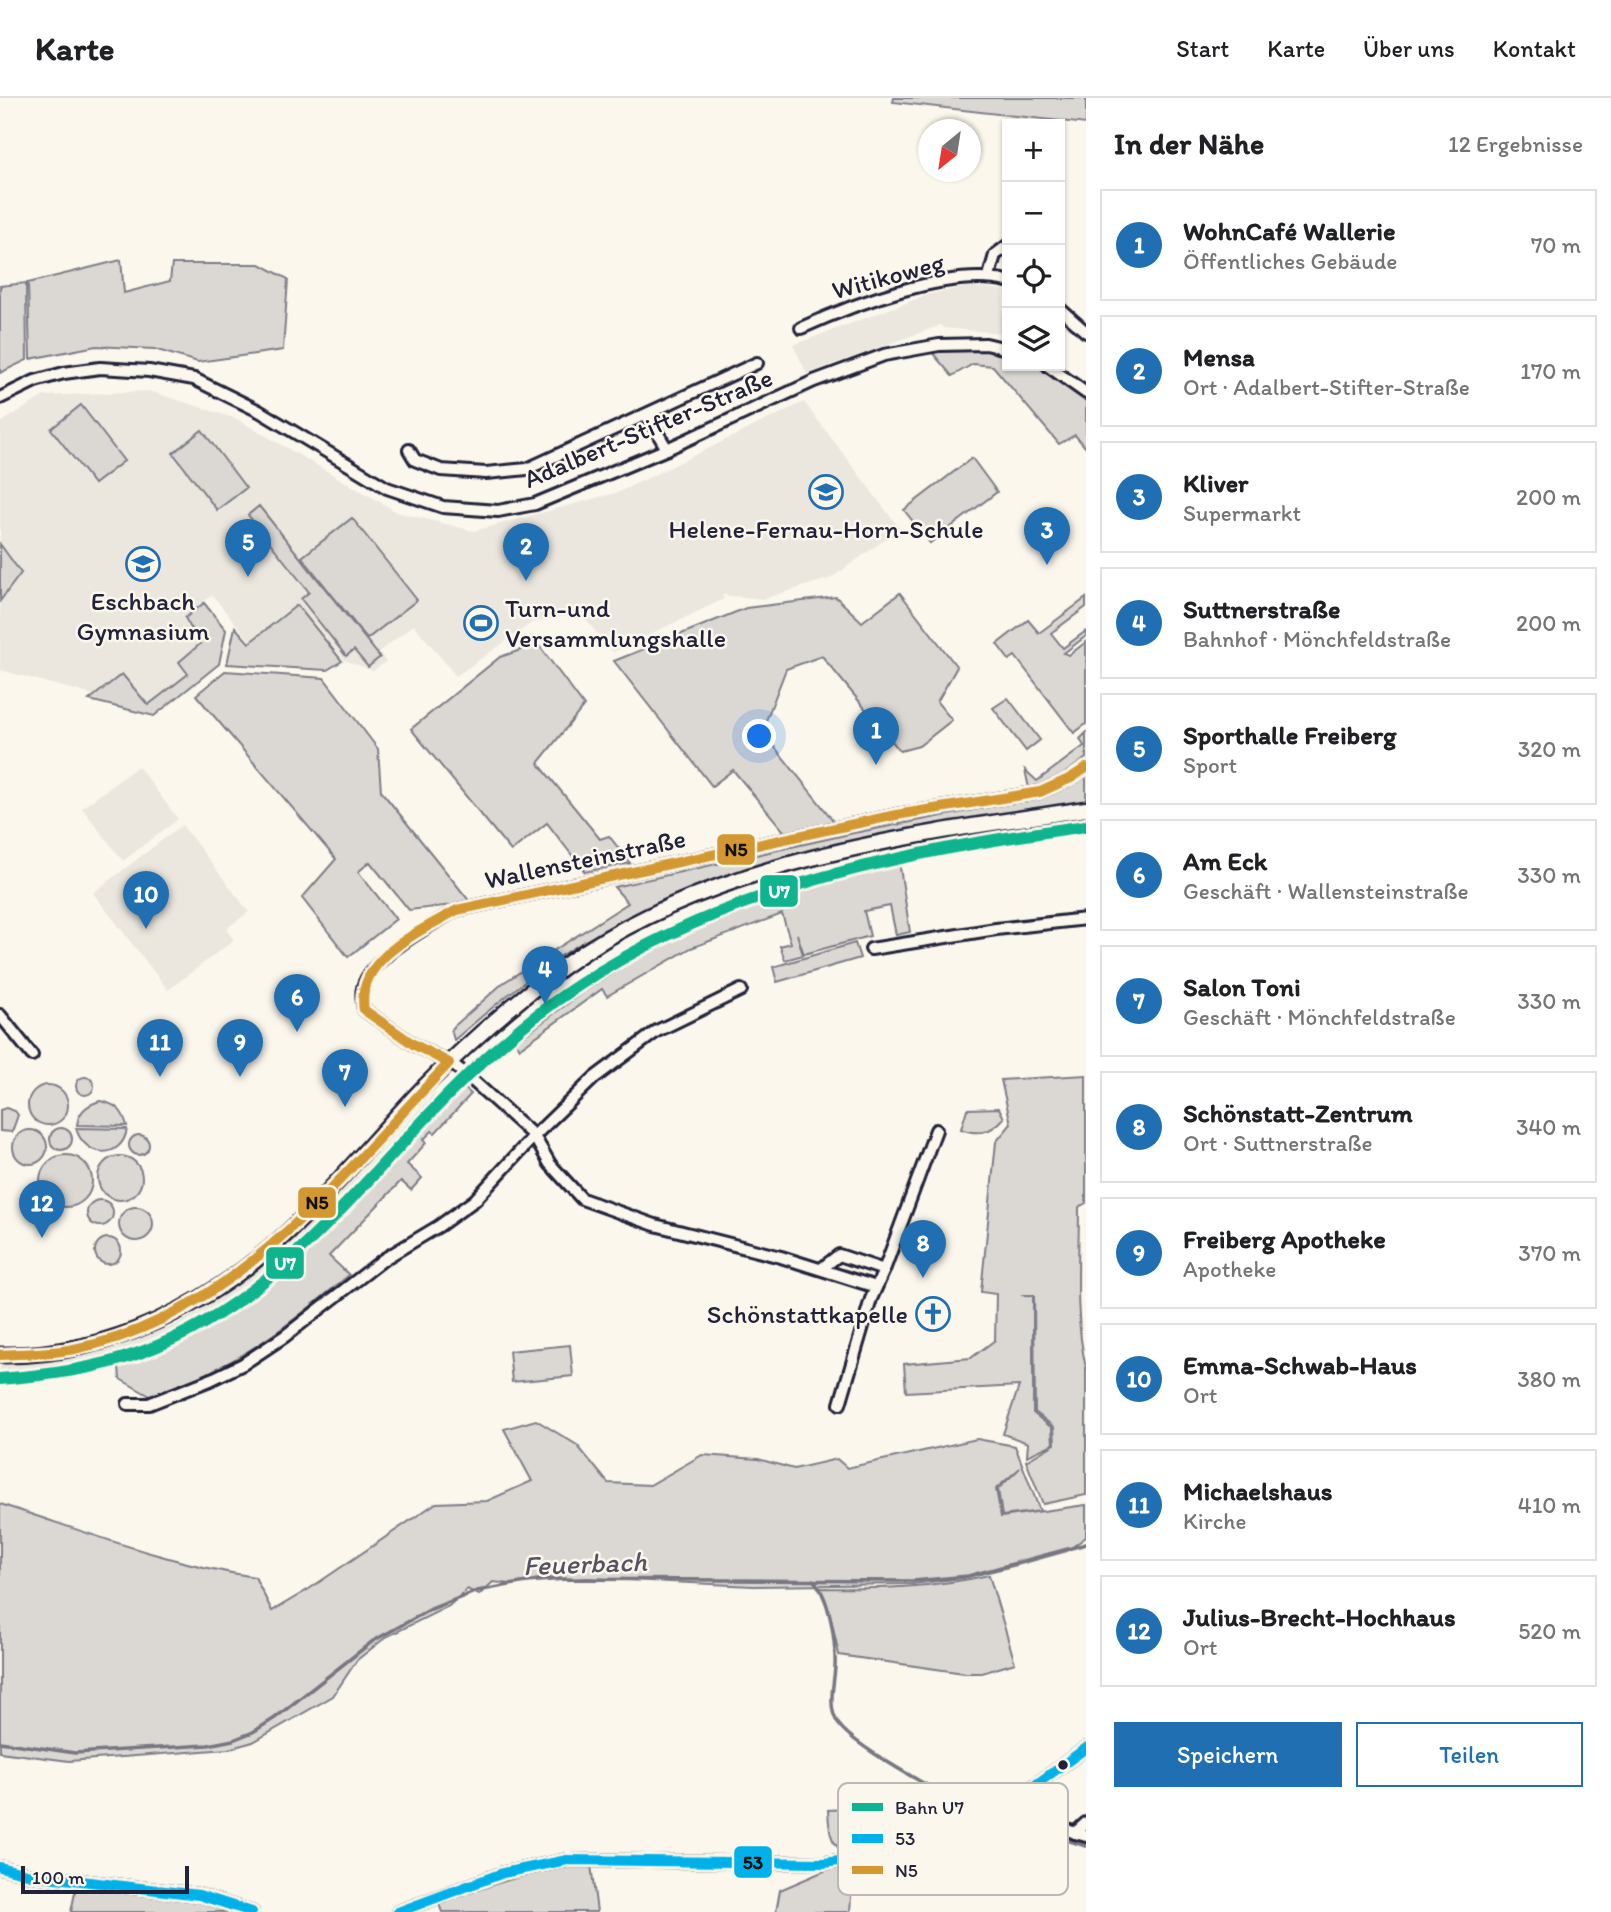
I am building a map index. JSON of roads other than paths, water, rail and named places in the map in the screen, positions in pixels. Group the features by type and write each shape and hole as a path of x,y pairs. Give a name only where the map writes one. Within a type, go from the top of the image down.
{"main road":[{"path":"0,1355 59,1351 124,1335 174,1314 220,1287 289,1231 449,1063 534,989 616,934 687,900 765,872 848,850 917,836 1086,809"}],"street":[{"path":"989,276 995,255 1002,250"},
{"name":"Witikoweg","path":"802,328 831,314 939,281 989,276 1002,280"},
{"path":"1065,313 1086,332"},
{"name":"Adalbert-Stifter-Straße","path":"0,398 35,381 64,373 100,368 149,371 194,379 259,411 387,488 443,508 498,511 535,504 667,449 814,381 884,355 939,345 986,344 1002,348"},
{"path":"410,450 415,460 441,470 486,473 527,469 757,363"},
{"path":"1055,371 1086,393"},
{"path":"647,415 667,449"},
{"name":"Wallensteinstraße","path":"449,1063 413,1044 364,1010 362,989 373,968 415,933 457,910 896,815 1040,792 1086,768"},
{"path":"871,949 996,929 1086,919"},
{"path":"128,1404 149,1404 210,1380 243,1364 285,1336 384,1259 439,1226 475,1200 534,1136 594,1078 657,1031 741,990"},
{"path":"0,1015 32,1055"},
{"path":"449,1063 471,1079 534,1136 550,1164 582,1199 655,1225 821,1269 876,1287"},
{"path":"840,1404 876,1287 936,1130"},
{"path":"821,1269 839,1255 884,1270"},
{"path":"1040,1783 1086,1748"},
{"path":"1080,1834 1086,1823"},
{"path":"398,1912 503,1872 568,1860 838,1861"},
{"path":"0,1867 31,1875 199,1895 252,1912"}],"waterway":[{"name":"Feuerbach","path":"0,1742 75,1753 208,1745 233,1740 253,1732 275,1718 373,1641 431,1609 477,1591 543,1579 913,1581 968,1576 1086,1544"},
{"path":"813,1580 824,1597 833,1633 835,1667 832,1701 836,1720 858,1742 923,1783"},
{"path":"1068,1840 1086,1846"}],"rail line":[{"name":"U7","path":"0,1379 72,1370 125,1358 185,1333 224,1310 261,1284 296,1254 440,1103 496,1049 579,985 637,950 697,921 759,897 823,877 953,847 1086,826"}],"place":[{"name":"Helene-Fernau-Horn-Schule","path":"826,492"},
{"name":"Eschbach Gymnasium","path":"143,564"},
{"name":"Kliver","path":"1047,565"},
{"name":"Sporthalle Freiberg","path":"248,577"},
{"name":"Mensa","path":"526,581"},
{"name":"Turn-und Versammlungshalle","path":"481,623"},
{"name":"WohnCafé Wallerie","path":"876,765"},
{"name":"Emma-Schwab-Haus","path":"146,929"},
{"name":"Suttnerstraße","path":"545,1004"},
{"name":"Am Eck","path":"297,1032"},
{"name":"Michaelshaus","path":"160,1077"},
{"name":"Freiberg Apotheke","path":"240,1077"},
{"name":"Salon Toni","path":"345,1107"},
{"name":"Julius-Brecht-Hochhaus","path":"42,1238"},
{"name":"Schönstatt-Zentrum","path":"923,1278"},
{"name":"Schönstattkapelle","path":"933,1314"}]}
